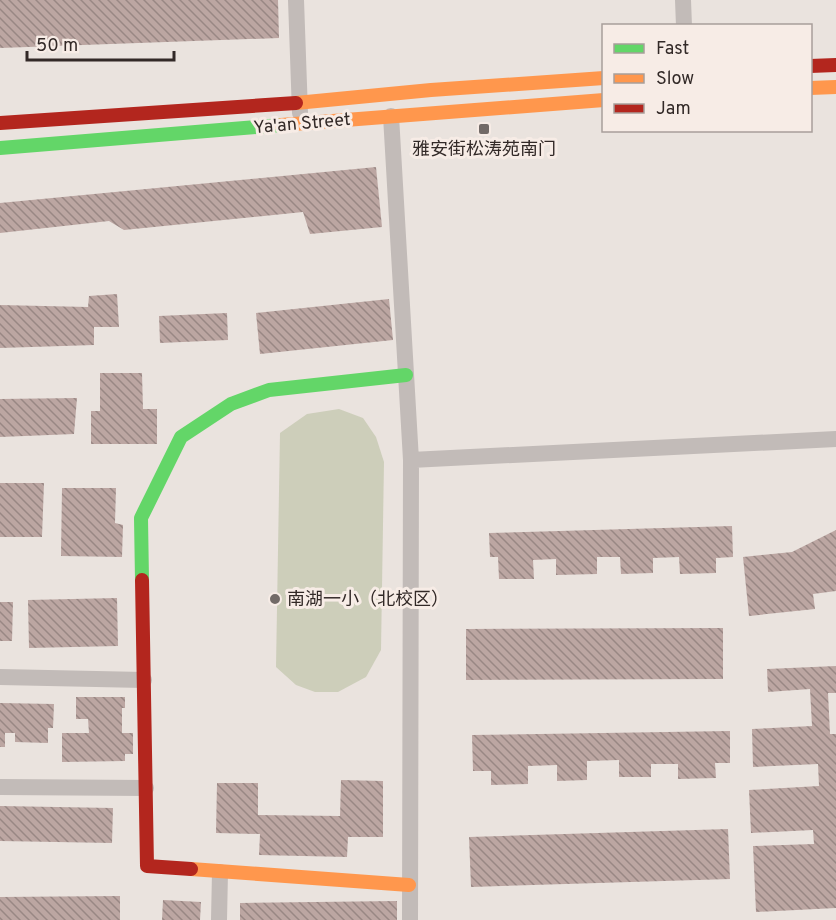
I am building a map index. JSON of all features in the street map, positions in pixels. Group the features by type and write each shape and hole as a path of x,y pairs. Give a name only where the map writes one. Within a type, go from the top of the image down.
{"main road":[{"path":"812,66 836,65"},
{"name":"Ya'an Street","path":"0,123 300,103 432,90 602,78"},
{"path":"812,88 836,87"},
{"name":"Ya'an Street","path":"0,148 602,100"},
{"path":"406,375 269,390 231,404 182,437 141,518 147,866 409,885"}],"street":[{"path":"296,0 301,123"},
{"path":"683,0 684,24"},
{"path":"391,116 411,460 410,920"},
{"path":"411,460 836,439"},
{"path":"0,677 144,680"},
{"path":"0,787 146,788"},
{"path":"219,872 219,920"}],"green space":[{"path":"339,409 363,418 376,437 384,462 381,650 366,677 338,692 315,692 296,685 276,667 280,433 307,414"}],"building":[{"path":"0,0 278,0 279,38 0,48"},
{"path":"376,167 382,227 310,234 303,212 124,230 109,221 0,233 0,203"},
{"path":"117,294 119,327 94,327 94,345 0,348 0,305 88,307 89,296"},
{"path":"389,299 393,340 260,354 256,313"},
{"path":"227,313 228,340 160,343 159,316"},
{"path":"100,373 142,373 143,409 157,409 157,444 91,444 91,411 100,411"},
{"path":"77,398 74,434 0,437 0,399"},
{"path":"0,483 44,483 42,537 0,537"},
{"path":"62,488 116,488 115,523 123,525 122,557 61,556"},
{"path":"732,526 733,557 716,558 716,573 680,574 679,557 653,558 653,573 621,574 620,557 597,557 597,574 556,575 556,559 533,560 534,579 499,579 498,557 490,557 489,533"},
{"path":"836,530 836,591 813,594 815,609 749,616 743,557 792,552"},
{"path":"117,598 118,646 29,648 28,600"},
{"path":"0,602 13,602 12,641 0,641"},
{"path":"723,628 723,679 466,680 466,629"},
{"path":"836,666 836,693 828,693 830,734 836,734 836,908 756,912 753,846 814,844 813,830 751,833 749,790 819,786 818,764 753,767 752,729 812,726 810,689 768,692 767,669"},
{"path":"76,697 125,697 125,708 122,708 122,733 133,733 133,754 125,754 125,761 62,762 62,733 89,733 88,719 76,719"},
{"path":"0,703 54,704 53,728 48,728 48,743 15,742 15,733 5,733 5,747 0,747"},
{"path":"730,731 730,763 715,763 716,778 678,779 678,764 651,764 651,777 619,777 619,760 587,761 587,780 557,781 557,765 528,766 528,784 491,785 491,771 473,771 472,735"},
{"path":"341,780 383,781 383,837 348,837 347,857 259,855 260,834 216,833 217,783 258,783 258,815 340,816"},
{"path":"0,806 113,808 112,843 0,841"},
{"path":"728,829 730,879 471,887 469,837"},
{"path":"120,896 120,920 0,920 0,897"},
{"path":"163,900 201,902 200,920 162,920"},
{"path":"397,901 397,920 240,920 240,903"}],"traffic: fast":[{"path":"0,148 281,125"},
{"path":"142,580 141,518 181,437 231,404 269,390 406,375"}],"traffic: slow":[{"path":"296,103 431,90 602,78"},
{"path":"812,88 836,87"},
{"path":"281,125 602,100"},
{"path":"191,869 409,885"}],"traffic: jam":[{"path":"812,66 836,65"},
{"path":"0,123 296,103"},
{"path":"142,580 147,866 191,869"}],"place":[{"name":"雅安街松涛苑南门","path":"484,129"},
{"name":"南湖一小（北校区）","path":"275,599"}]}
